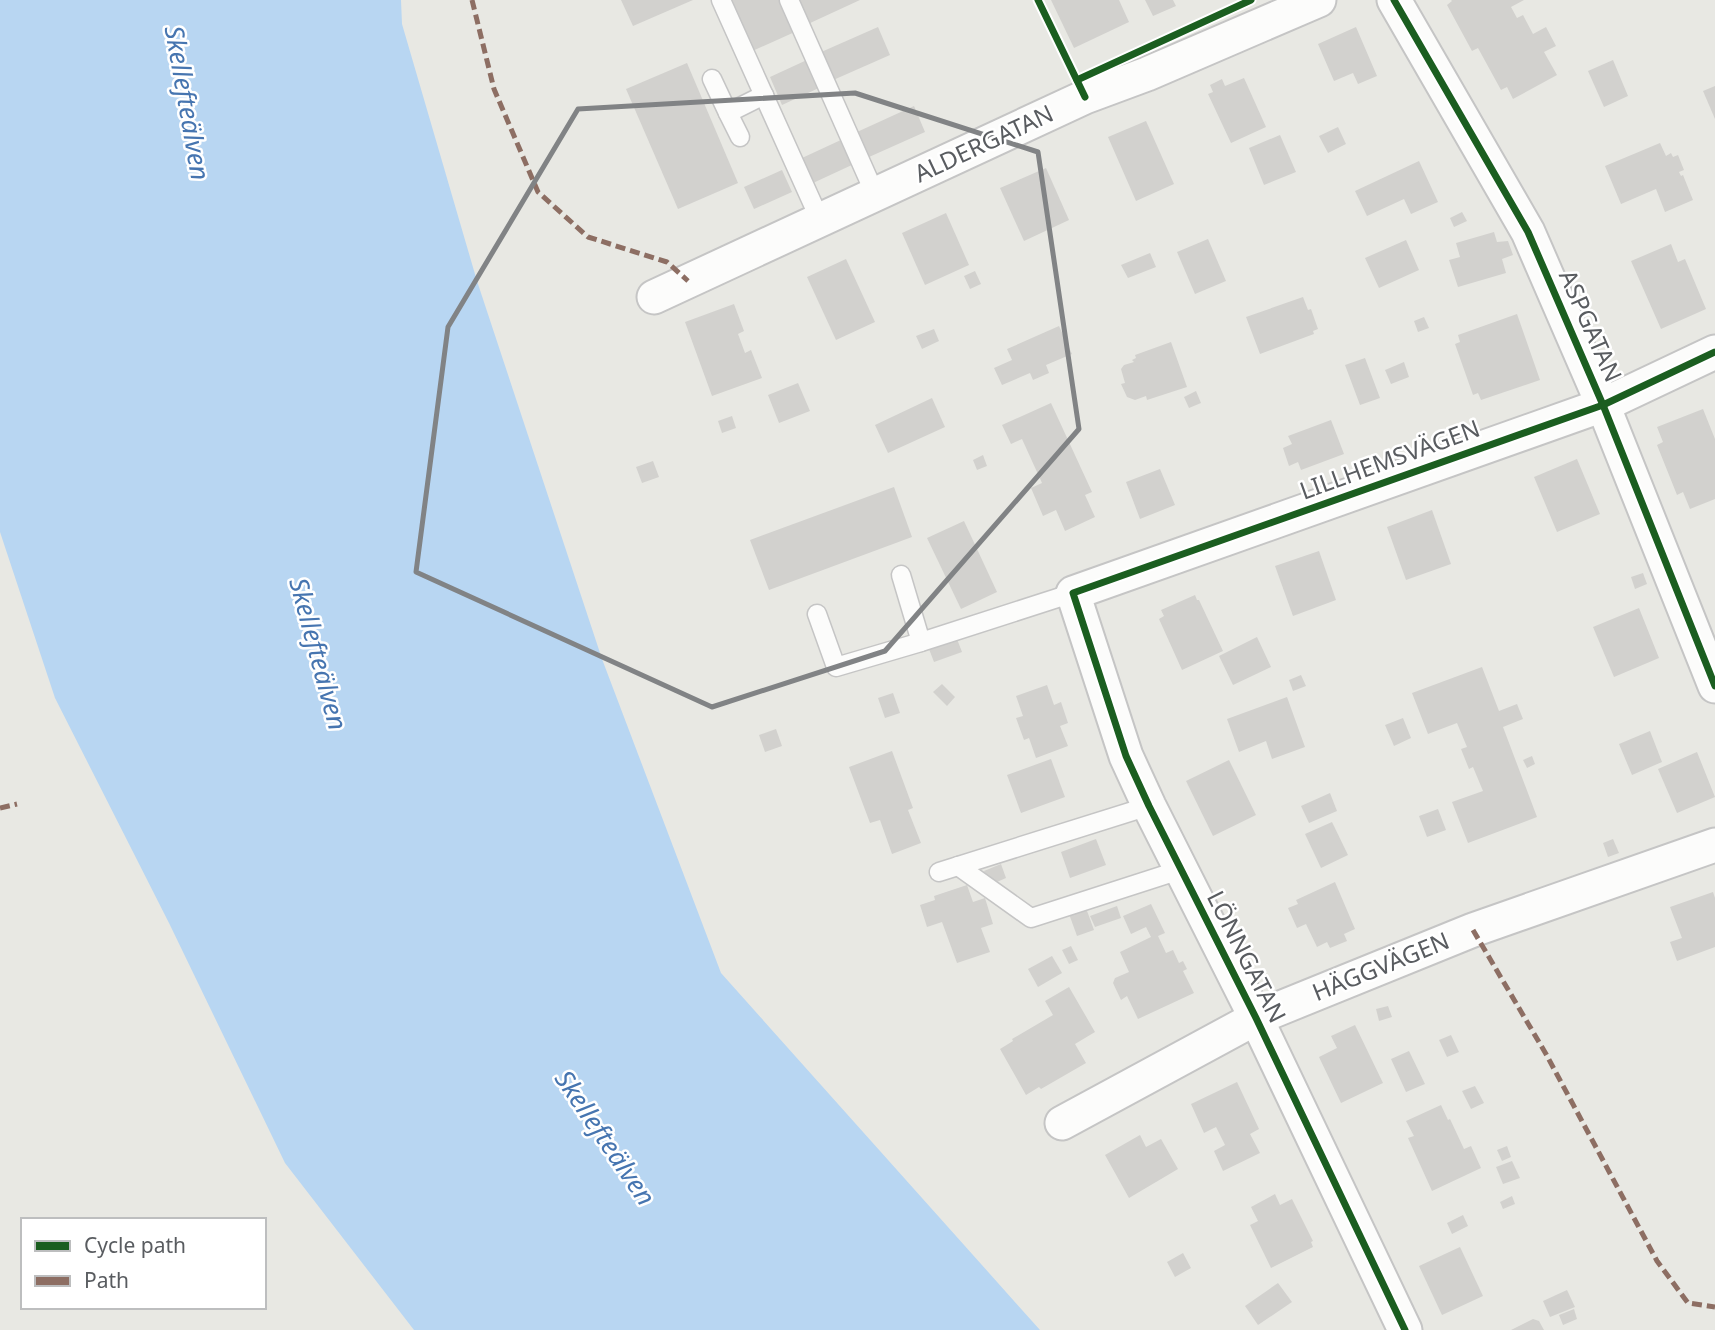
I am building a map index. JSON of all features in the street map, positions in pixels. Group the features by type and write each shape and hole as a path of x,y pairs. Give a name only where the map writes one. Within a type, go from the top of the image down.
{"street":[{"name":"ALDERGATAN","path":"654,297 1085,97 1146,74 1319,0"},
{"name":"ASPGATAN","path":"1394,0 1528,232 1603,405 1715,686"},
{"name":"LILLHEMSVÄGEN","path":"1073,593 1603,405 1715,352"},
{"name":"LÖNNGATAN","path":"1073,593 1126,756 1180,870 1256,1018 1405,1330"},
{"name":"HÄGGVÄGEN","path":"1062,1123 1256,1018 1473,930 1715,845"}],"lane":[{"path":"721,0 820,220"},
{"path":"789,0 875,194"},
{"path":"712,79 740,137"},
{"path":"728,113 764,95"},
{"path":"901,575 921,642"},
{"path":"817,614 836,667 1073,593"},
{"path":"939,872 1149,806"},
{"path":"958,866 1031,918 1180,870"}],"highlighted area":[{"path":"855,93 1038,152 1079,429 885,651 712,707 416,572 448,327 578,109"}],"water":[{"name":"Skellefteälven","path":"0,0 401,0 402,24 477,281 602,659 721,973 1040,1330 414,1330 285,1163 169,923 55,698 0,532"}],"building":[{"path":"621,0 693,0 633,26"},
{"path":"726,0 783,0 797,31 750,52"},
{"path":"797,0 860,0 808,24"},
{"path":"1051,0 1119,0 1129,22 1074,48"},
{"path":"1145,0 1173,0 1176,6 1153,16"},
{"path":"1451,0 1524,0 1511,7 1517,18 1523,15 1533,34 1546,27 1556,46 1544,52 1557,75 1513,99 1507,87 1501,90 1478,48 1472,51 1447,5"},
{"path":"878,27 890,55 831,81 819,53"},
{"path":"1356,27 1377,76 1358,84 1353,73 1334,81 1318,44"},
{"path":"809,59 821,87 782,105 770,77"},
{"path":"1613,60 1628,96 1604,107 1588,71"},
{"path":"687,63 738,183 678,209 626,89"},
{"path":"1244,78 1266,127 1231,143 1208,94 1213,92 1210,85 1222,79 1225,86"},
{"path":"1715,86 1715,119 1703,91"},
{"path":"914,106 925,132 869,157 857,132"},
{"path":"1146,121 1174,184 1136,201 1108,137"},
{"path":"1338,127 1346,144 1328,153 1319,136"},
{"path":"1280,135 1296,172 1264,185 1249,148"},
{"path":"843,139 854,164 813,183 802,158"},
{"path":"1660,143 1666,156 1671,153 1673,157 1678,155 1684,170 1679,172 1683,175 1693,200 1665,212 1656,189 1621,204 1605,166"},
{"path":"1419,161 1438,202 1411,214 1404,199 1367,216 1355,191"},
{"path":"1046,168 1069,220 1024,241 1000,188"},
{"path":"782,170 792,192 754,209 744,187"},
{"path":"1462,212 1467,221 1454,227 1450,218"},
{"path":"946,213 969,265 925,285 902,233"},
{"path":"1494,232 1497,242 1508,241 1513,255 1502,259 1506,273 1458,287 1449,260 1460,257 1456,243"},
{"path":"1208,239 1226,281 1195,294 1177,252"},
{"path":"1406,240 1419,270 1379,288 1365,258"},
{"path":"1671,244 1678,262 1685,259 1706,309 1661,329 1631,261"},
{"path":"1150,253 1156,267 1128,278 1121,265"},
{"path":"846,259 875,322 836,340 807,277"},
{"path":"975,271 981,284 970,289 964,276"},
{"path":"1303,297 1308,310 1311,309 1318,329 1313,331 1314,334 1260,354 1246,317"},
{"path":"734,304 744,331 738,334 745,353 751,350 762,378 712,396 685,322"},
{"path":"1517,314 1540,380 1481,400 1478,393 1473,395 1455,344 1460,342 1458,335"},
{"path":"1424,317 1429,328 1418,332 1414,321"},
{"path":"1059,326 1072,354 1046,365 1049,373 1033,380 1030,373 1002,385 994,368 1012,360 1007,349"},
{"path":"934,329 939,341 922,349 916,336"},
{"path":"1171,342 1187,387 1147,400 1146,396 1135,400 1127,397 1121,384 1125,383 1121,369 1124,365 1134,362 1132,360 1136,358 1135,355"},
{"path":"1365,358 1380,398 1360,405 1345,365"},
{"path":"1404,362 1409,377 1391,384 1385,370"},
{"path":"798,383 810,411 779,423 768,395"},
{"path":"1196,391 1201,403 1189,408 1184,397"},
{"path":"932,398 945,427 888,453 875,425"},
{"path":"1051,403 1092,492 1085,495 1095,517 1065,531 1056,510 1043,516 1031,488 1042,483 1022,439 1011,444 1002,425"},
{"path":"1703,409 1715,439 1715,499 1690,509 1683,492 1677,495 1657,445 1663,442 1657,427"},
{"path":"732,416 736,428 722,433 718,421"},
{"path":"1331,420 1344,454 1301,470 1298,462 1289,466 1283,448 1292,444 1288,436"},
{"path":"983,455 987,466 977,470 973,460"},
{"path":"1577,459 1600,514 1557,532 1534,477"},
{"path":"653,461 659,477 642,483 636,467"},
{"path":"1160,469 1175,505 1140,519 1126,482"},
{"path":"894,487 912,537 769,590 750,540"},
{"path":"1432,510 1451,564 1406,580 1387,527"},
{"path":"964,521 997,592 961,609 927,538"},
{"path":"1319,551 1336,600 1293,616 1275,566"},
{"path":"1643,573 1647,584 1635,589 1631,577"},
{"path":"1195,595 1223,651 1182,670 1159,619 1164,616 1161,610"},
{"path":"1639,608 1659,658 1614,677 1593,627"},
{"path":"1257,637 1271,667 1233,685 1219,656"},
{"path":"957,639 962,652 934,662 929,649"},
{"path":"1482,667 1499,711 1517,704 1523,719 1503,727 1537,817 1468,843 1452,802 1483,791 1473,767 1469,769 1461,749 1467,747 1457,723 1428,734 1412,693"},
{"path":"1301,675 1306,686 1293,691 1289,680"},
{"path":"942,684 955,697 947,706 933,692"},
{"path":"1047,685 1054,705 1061,702 1068,723 1060,726 1068,746 1036,758 1029,738 1024,740 1016,718 1023,716 1016,696"},
{"path":"893,693 900,713 885,718 878,698"},
{"path":"1287,697 1305,747 1272,759 1266,741 1239,752 1227,719"},
{"path":"1403,718 1411,738 1394,746 1385,725"},
{"path":"776,729 782,746 765,752 759,735"},
{"path":"1650,731 1662,762 1632,775 1619,744"},
{"path":"892,751 913,808 908,810 921,843 892,854 880,820 870,823 849,767"},
{"path":"1697,752 1715,797 1677,813 1658,769"},
{"path":"1532,756 1535,764 1527,768 1523,760"},
{"path":"1051,759 1065,797 1021,813 1007,775"},
{"path":"1229,760 1256,815 1213,836 1186,781"},
{"path":"1330,793 1337,811 1309,823 1301,806"},
{"path":"1438,809 1446,830 1427,837 1419,816"},
{"path":"1332,822 1348,855 1321,868 1305,834"},
{"path":"1096,839 1106,865 1070,878 1061,852"},
{"path":"1613,839 1619,853 1608,857 1603,843"},
{"path":"1001,864 1006,878 990,885 984,871"},
{"path":"1335,882 1355,929 1344,934 1347,941 1330,948 1327,942 1317,947 1306,924 1297,928 1288,908 1298,904 1296,900"},
{"path":"967,885 973,902 985,898 993,924 981,928 990,952 957,963 942,922 927,927 920,905 935,900 934,896"},
{"path":"1713,892 1715,947 1677,961 1670,942 1682,938 1670,907"},
{"path":"1151,904 1165,933 1158,936 1166,953 1173,950 1179,963 1183,961 1187,969 1183,971 1194,993 1138,1019 1127,996 1121,1000 1113,983 1115,978 1129,972 1120,952 1151,937 1146,927 1131,934 1123,916"},
{"path":"1117,906 1121,918 1095,927 1090,916"},
{"path":"1086,908 1094,930 1077,936 1069,914"},
{"path":"1071,946 1078,960 1069,964 1062,950"},
{"path":"1052,956 1062,973 1038,987 1028,969"},
{"path":"1069,987 1095,1032 1075,1044 1086,1063 1026,1095 1000,1049 1053,1015 1045,1001"},
{"path":"1388,1006 1392,1017 1379,1021 1376,1009"},
{"path":"1355,1025 1383,1083 1341,1103 1319,1057 1337,1048 1331,1036"},
{"path":"1451,1035 1459,1052 1447,1057 1439,1040"},
{"path":"1409,1051 1425,1084 1406,1092 1391,1059"},
{"path":"1237,1082 1259,1129 1250,1134 1260,1153 1223,1171 1214,1151 1225,1145 1216,1127 1204,1133 1191,1104"},
{"path":"1475,1086 1484,1103 1471,1109 1462,1091"},
{"path":"1441,1105 1464,1149 1471,1146 1481,1168 1432,1191 1408,1138 1414,1136 1406,1121"},
{"path":"1140,1135 1146,1147 1161,1139 1178,1169 1129,1198 1105,1155"},
{"path":"1507,1146 1511,1157 1502,1161 1497,1150"},
{"path":"1512,1161 1520,1178 1503,1184 1496,1167"},
{"path":"1275,1194 1280,1205 1292,1199 1313,1241 1313,1247 1271,1268 1250,1225 1258,1221 1251,1207"},
{"path":"1512,1196 1515,1204 1503,1209 1500,1202"},
{"path":"1463,1215 1468,1226 1452,1234 1447,1223"},
{"path":"1460,1247 1483,1296 1442,1315 1419,1266"},
{"path":"1183,1253 1191,1268 1175,1277 1167,1262"},
{"path":"1278,1283 1292,1302 1258,1325 1245,1306"},
{"path":"1567,1290 1575,1307 1550,1317 1543,1301"},
{"path":"1574,1309 1577,1319 1563,1325 1559,1315"},
{"path":"1533,1319 1539,1321 1544,1330 1511,1330"}],"marked path":[{"path":"472,0 494,89 538,192 588,237 667,262 688,281"},
{"path":"0,808 17,804"},
{"path":"1473,930 1546,1054 1657,1261 1688,1303 1715,1307"}],"cycle path":[{"path":"1038,0 1085,97"},
{"path":"1077,80 1251,0"},
{"path":"1394,0 1528,232 1603,405 1715,686"},
{"path":"1405,1330 1256,1018 1126,756 1073,593 1603,405 1715,352"}]}
